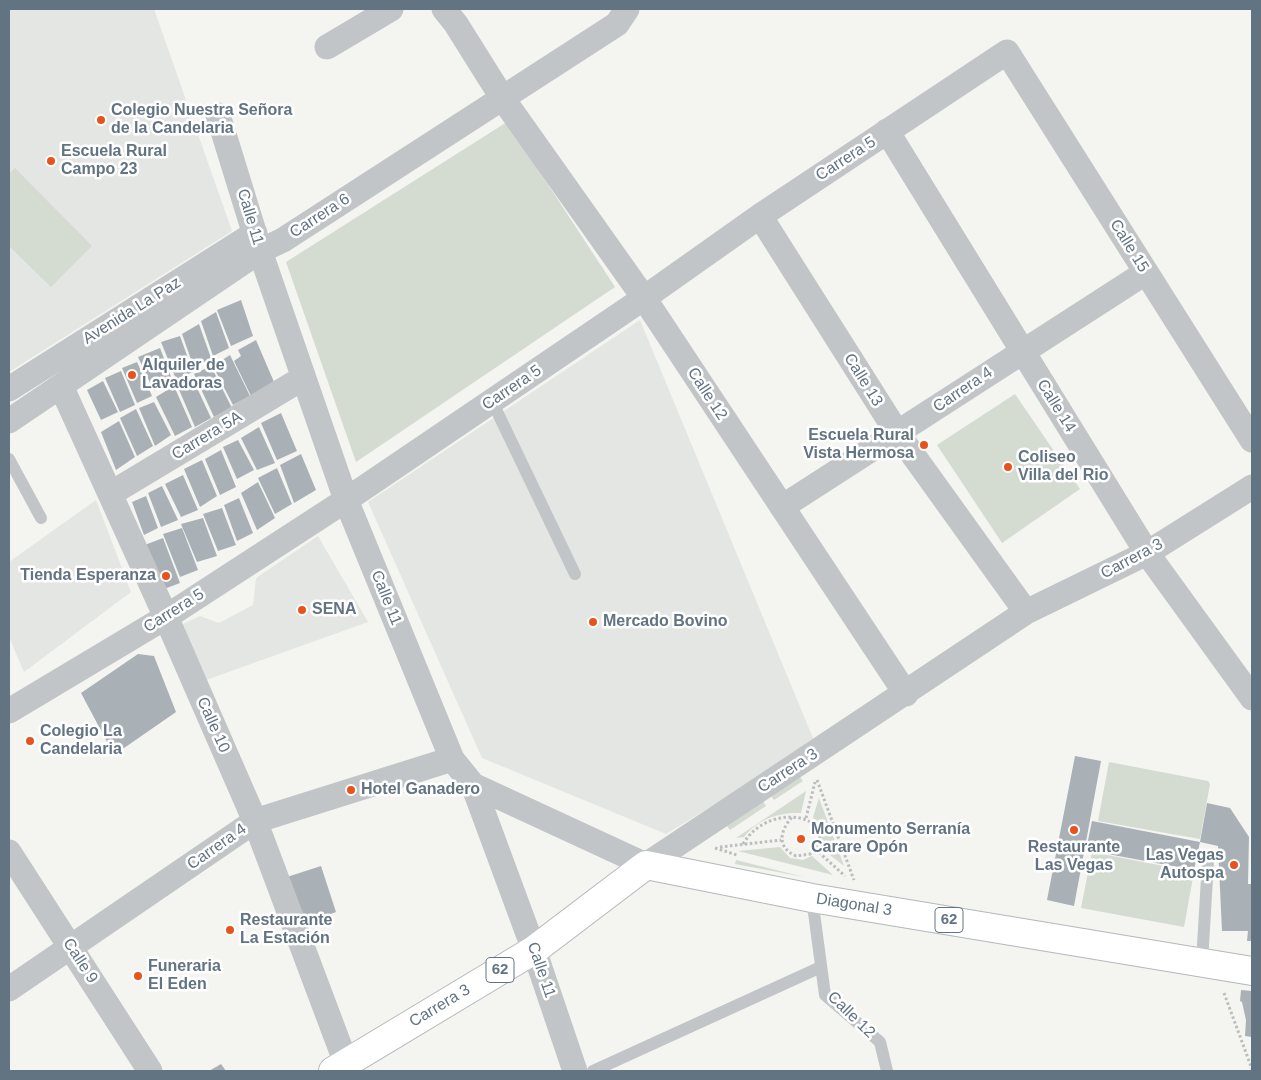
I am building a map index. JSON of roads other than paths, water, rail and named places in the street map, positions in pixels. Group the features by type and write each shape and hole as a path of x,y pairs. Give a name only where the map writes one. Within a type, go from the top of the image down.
{"main road":[{"name":"Diagonal 3","path":"646,866 812,898 1252,971"},
{"name":"Carrera 3","path":"342,1068 534,950 646,866"}],"street":[{"path":"327,47 391,9"},
{"name":"Calle 12","path":"444,9 456,24 502,99 644,298 906,694"},
{"name":"Carrera 6","path":"9,421 61,386 258,242 283,240 617,24 627,9"},
{"name":"Carrera 5","path":"9,711 166,617 346,500 644,298 760,216 1007,52"},
{"name":"Calle 15","path":"1007,52 1252,440"},
{"name":"Calle 11","path":"218,115 258,242 346,500 452,759 473,785 576,1071"},
{"name":"Calle 14","path":"887,131 1147,553 1252,698"},
{"name":"Calle 13","path":"760,216 898,434 1026,612"},
{"name":"Avenida La Paz","path":"9,389 258,242"},
{"name":"Carrera 4","path":"782,507 898,434 1022,350 1145,273"},
{"name":"Carrera 5A","path":"110,494 304,378"},
{"name":"Calle 10","path":"61,386 166,617 255,821 342,1068"},
{"name":"Carrera 3","path":"646,866 812,768 906,694 1026,612 1147,553 1252,487"},
{"name":"Carrera 4","path":"9,989 255,821 452,759"},
{"name":"Diagonal 3","path":"473,785 646,866"},
{"name":"Calle 9","path":"9,852 150,1071"}],"lane":[{"path":"492,402 574,574"},
{"path":"9,459 42,518"},
{"path":"1208,861 1208,963"},
{"name":"Calle 12","path":"812,898 825,995 880,1042 887,1071"},
{"path":"593,1071 821,967"}],"place":[{"name":"Colegio Nuestra Señora de la Candelaria","path":"101,120"},
{"name":"Escuela Rural Campo 23","path":"51,161"},
{"name":"Alquiler de Lavadoras","path":"132,375"},
{"name":"Escuela Rural Vista Hermosa","path":"924,445"},
{"name":"Coliseo Villa del Rio","path":"1008,467"},
{"name":"Tienda Esperanza","path":"166,576"},
{"name":"SENA","path":"302,610"},
{"name":"Mercado Bovino","path":"593,622"},
{"name":"Colegio La Candelaria","path":"30,741"},
{"name":"Hotel Ganadero","path":"351,790"},
{"name":"Restaurante Las Vegas","path":"1074,830"},
{"name":"Monumento Serranía Carare Opón","path":"801,839"},
{"name":"Las Vegas Autospa","path":"1234,865"},
{"name":"Restaurante La Estación","path":"230,930"},
{"name":"Funeraria El Eden","path":"138,976"}]}
